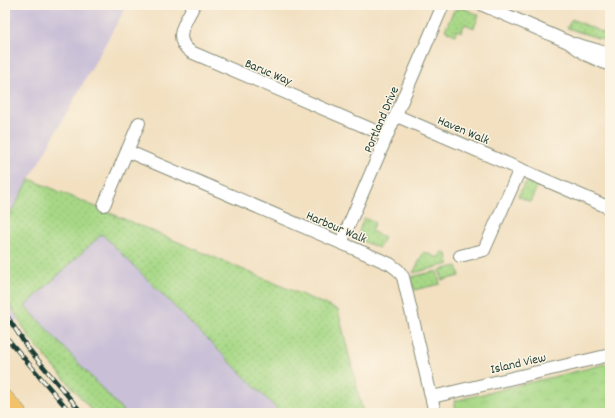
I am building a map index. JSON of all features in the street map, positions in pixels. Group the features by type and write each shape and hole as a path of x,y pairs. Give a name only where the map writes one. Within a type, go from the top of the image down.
{"main road":[{"path":"5,400 17,413"}],"street":[{"name":"Baruc Way","path":"194,5 180,32 180,38 185,48 191,52 387,136"},
{"name":"Portland Drive","path":"341,243 397,116 443,5"},
{"path":"483,5 568,42 610,54"},
{"path":"568,42 587,55 610,66"},
{"name":"Haven Walk","path":"397,116 610,208"},
{"path":"104,205 139,122"},
{"name":"Harbour Walk","path":"127,151 390,264 398,270 403,277 436,413"},
{"path":"460,256 484,250 520,169"},
{"name":"Island View","path":"432,397 610,355"}],"shaded area":[{"path":"5,5 127,5 5,223"},
{"path":"102,234 281,413 125,413 25,306"},
{"path":"5,296 18,320 5,332"}],"green space":[{"path":"463,8 479,15 474,28 465,24 461,32 457,30 455,35 445,30 454,10"},
{"path":"572,19 606,34 604,40 567,28"},
{"path":"30,179 338,310 363,413 281,413 102,234 25,306 125,413 94,413 31,340 5,296 5,223"},
{"path":"530,182 538,185 530,202 518,196 524,185"},
{"path":"364,218 375,222 371,231 384,237 379,248 362,241 360,238 359,231"},
{"path":"424,252 439,258 442,252 447,254 449,264 413,273"},
{"path":"457,266 460,276 442,280 440,270"},
{"path":"437,271 440,284 414,290 411,277"},
{"path":"610,363 610,413 457,413 454,401"}],"railway":[{"path":"5,313 27,347 82,413"},
{"path":"5,336 71,413"}]}
